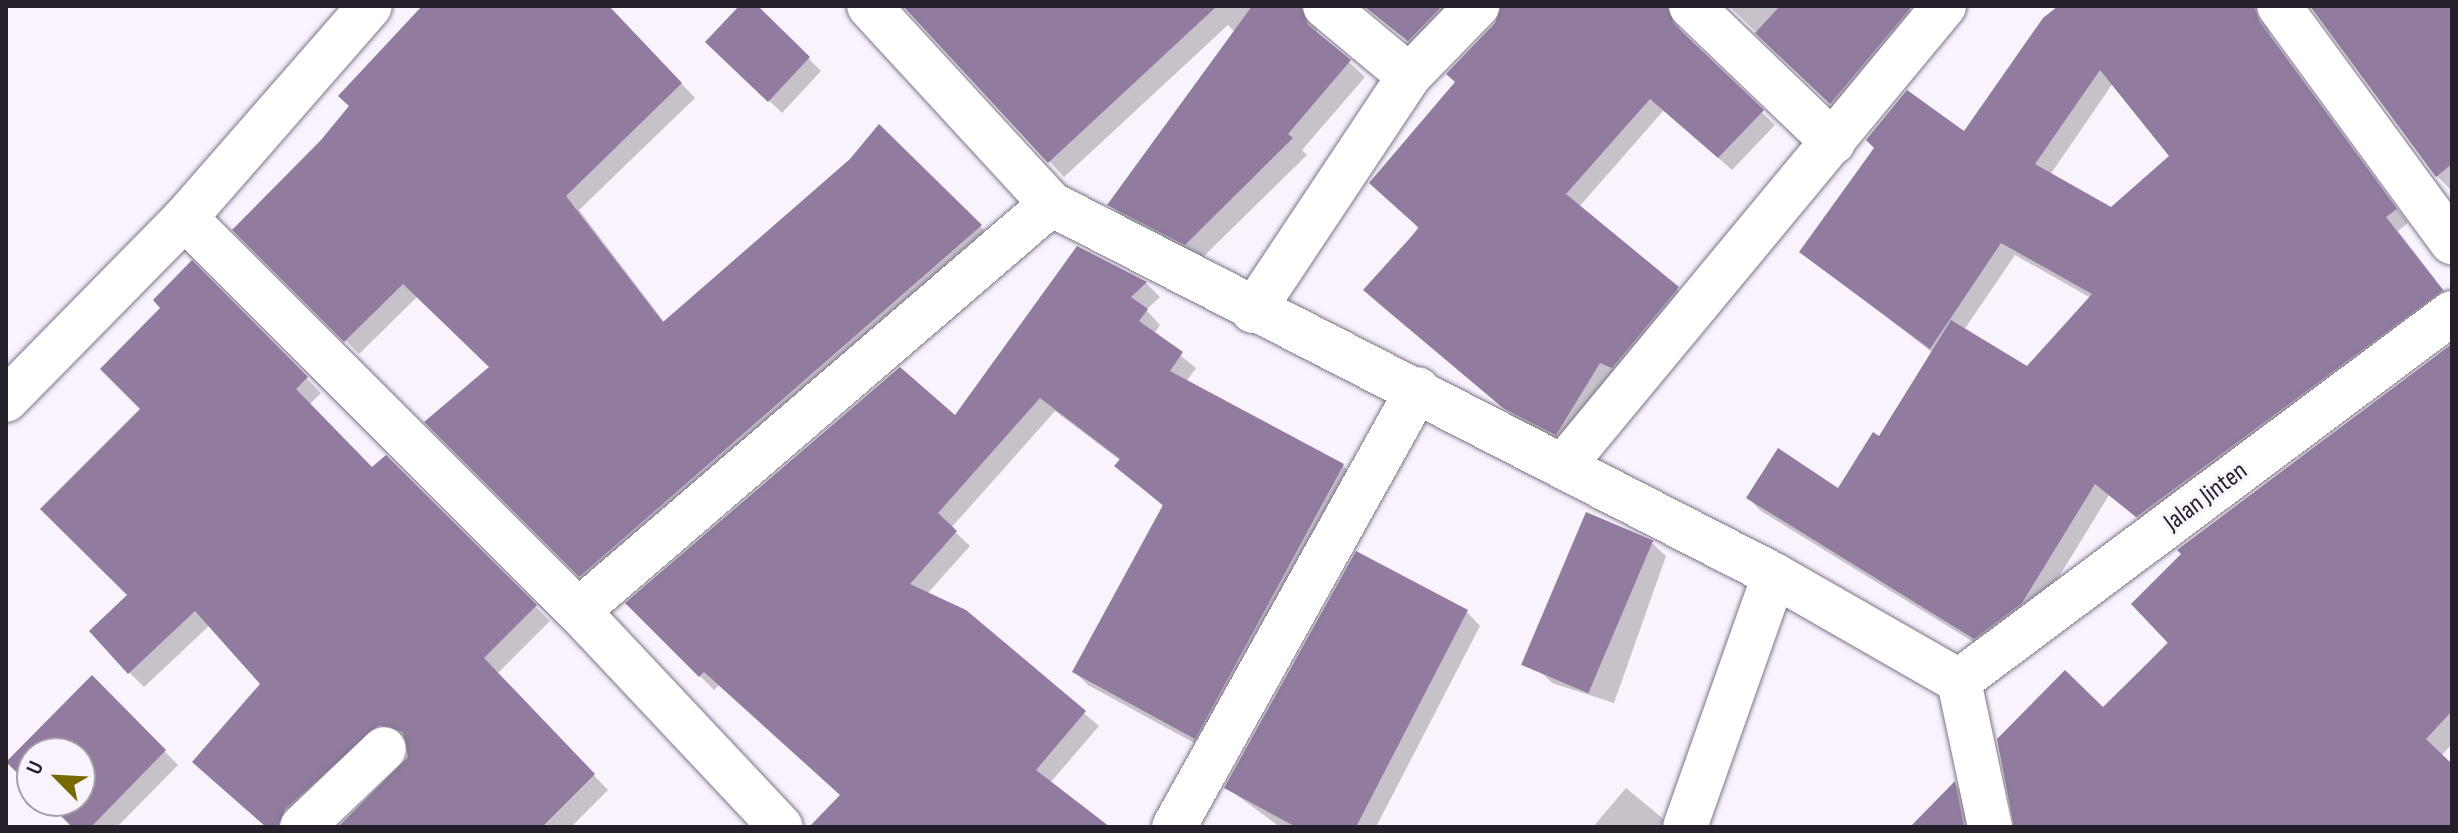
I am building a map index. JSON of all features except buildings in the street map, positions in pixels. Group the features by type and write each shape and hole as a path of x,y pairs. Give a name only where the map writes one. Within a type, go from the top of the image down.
{"street":[{"path":"6,400 185,218 370,6"},
{"path":"869,6 1051,204 1253,311 1418,389 1774,575 1959,681 1990,827"},
{"path":"1325,6 1409,76"},
{"path":"1253,311 1409,76 1477,6"},
{"path":"1691,6 1833,142"},
{"path":"1564,465 1944,6"},
{"path":"2279,6 2452,242"},
{"path":"578,611 1051,204"},
{"path":"185,218 578,611 781,827"},
{"name":"Jalan Jinten","path":"1959,681 2452,313"},
{"path":"1174,827 1418,389"},
{"path":"1685,827 1774,575"},
{"path":"302,827 384,749"}]}
